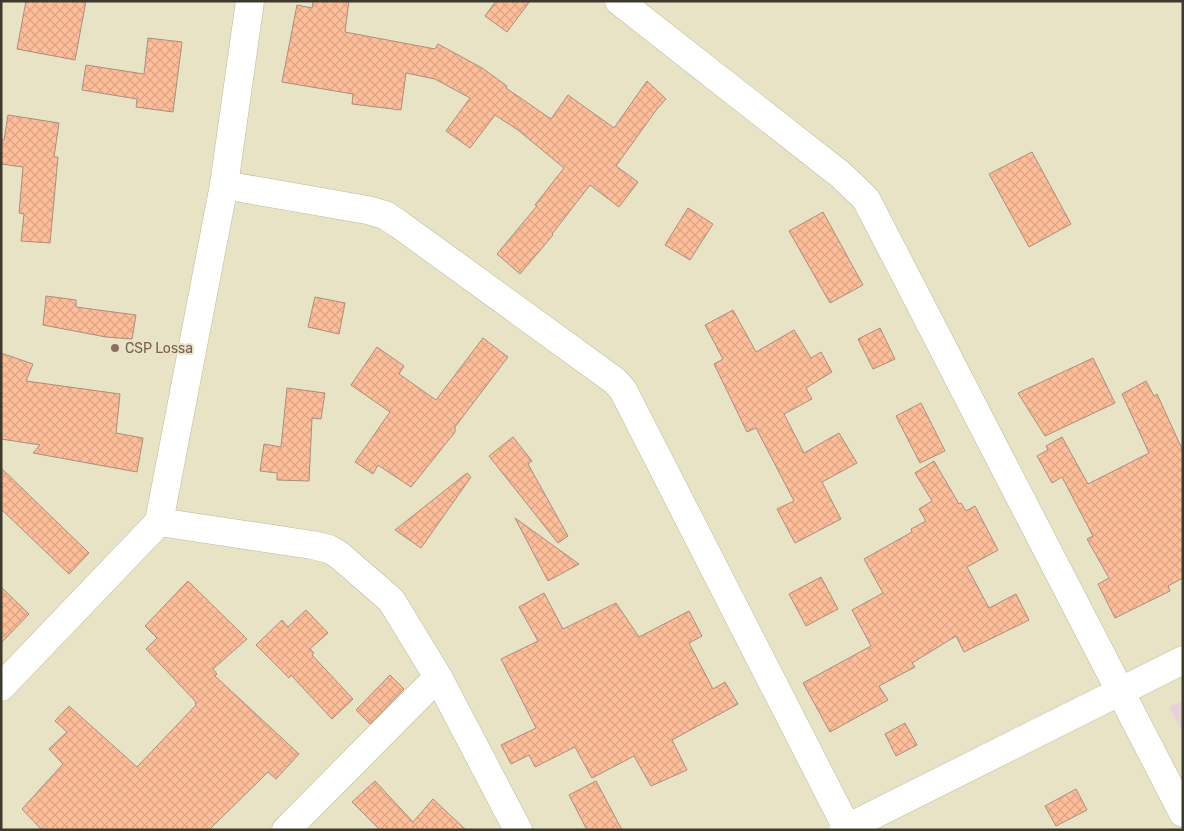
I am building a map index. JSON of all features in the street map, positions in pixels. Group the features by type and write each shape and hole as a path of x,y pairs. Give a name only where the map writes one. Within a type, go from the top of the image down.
{"street":[{"path":"1,687 159,522 224,186 250,1"},
{"path":"619,1 841,175 866,199 1183,813"},
{"path":"224,186 367,210 385,216 615,381 623,390 846,829 1183,660"},
{"path":"159,522 312,545 329,549 339,555 391,600 438,676 518,830"},
{"path":"286,830 438,676"}],"shaded area":[{"path":"1183,701 1183,733 1169,707"}],"building":[{"path":"26,1 86,1 75,60 17,49"},
{"path":"313,1 349,1 345,32 435,49 438,44 482,68 507,86 506,88 551,119 568,95 614,128 647,81 666,99 616,166 638,182 619,207 590,185 553,235 520,274 497,254 537,206 535,205 564,168 518,130 495,115 470,148 446,131 470,98 435,79 406,73 401,110 352,104 353,94 282,82 297,5 312,8"},
{"path":"496,1 530,1 507,32 485,16"},
{"path":"148,38 182,42 173,112 136,107 137,99 82,90 86,65 144,74"},
{"path":"8,115 59,123 54,157 58,157 50,243 21,241 24,214 19,213 23,167 1,164 1,140 4,140"},
{"path":"1032,152 1071,224 1029,247 989,174"},
{"path":"688,208 713,224 690,260 665,245"},
{"path":"823,212 863,285 830,303 789,231"},
{"path":"46,296 76,300 76,307 136,315 132,339 106,337 43,325"},
{"path":"315,297 345,303 339,334 308,327"},
{"path":"733,310 756,352 794,330 811,358 821,352 832,372 806,388 812,399 784,414 804,453 839,433 857,463 822,482 841,519 795,543 777,509 794,501 756,428 747,432 714,364 723,359 705,325"},
{"path":"880,328 895,359 873,369 858,339"},
{"path":"483,338 508,357 455,427 455,432 411,487 378,465 373,474 355,462 390,412 351,385 377,347 404,366 399,374 436,400"},
{"path":"1,353 33,364 26,381 120,394 116,433 143,438 137,472 33,453 40,445 1,439"},
{"path":"1093,358 1115,403 1045,436 1018,393"},
{"path":"1146,381 1154,396 1157,394 1183,451 1183,578 1168,586 1170,591 1115,618 1098,584 1109,578 1087,539 1093,536 1062,477 1052,483 1037,456 1048,450 1046,446 1062,437 1088,484 1149,453 1122,394"},
{"path":"287,388 325,393 321,419 312,418 309,481 277,480 277,473 260,471 264,444 281,447"},
{"path":"921,403 945,451 920,463 896,416"},
{"path":"513,437 532,461 528,464 568,536 558,543 489,456"},
{"path":"934,461 959,504 961,503 966,511 975,506 998,550 967,567 989,608 1016,594 1029,620 964,652 956,636 912,663 915,667 879,686 888,700 830,732 803,683 871,646 852,610 883,593 864,559 912,532 911,529 926,521 919,509 932,501 915,473"},
{"path":"1,468 89,553 69,574 1,509"},
{"path":"467,473 471,477 421,548 395,530"},
{"path":"515,518 579,564 548,581"},
{"path":"821,577 838,609 806,626 789,594"},
{"path":"188,581 247,639 213,669 217,674 215,676 299,754 276,779 268,772 209,830 42,830 22,809 63,764 49,749 67,732 55,721 69,706 137,767 196,705 196,702 146,649 157,638 145,626"},
{"path":"1,587 29,614 1,643"},
{"path":"544,593 563,629 616,603 639,637 689,611 702,636 689,643 713,689 725,682 738,704 672,740 687,770 651,786 634,756 592,778 575,747 535,767 529,755 511,764 501,745 536,728 501,659 538,641 519,607"},
{"path":"306,610 328,633 310,649 314,653 312,655 353,699 332,719 291,675 289,678 256,645 282,620 288,627"},
{"path":"390,675 404,689 370,724 356,710"},
{"path":"905,723 917,745 896,756 885,734"},
{"path":"375,781 413,822 433,799 466,830 380,830 352,802"},
{"path":"596,781 622,830 587,830 569,795"},
{"path":"1076,789 1087,810 1056,826 1045,806"}],"place":[{"name":"CSP Lossa","path":"115,348"}]}
